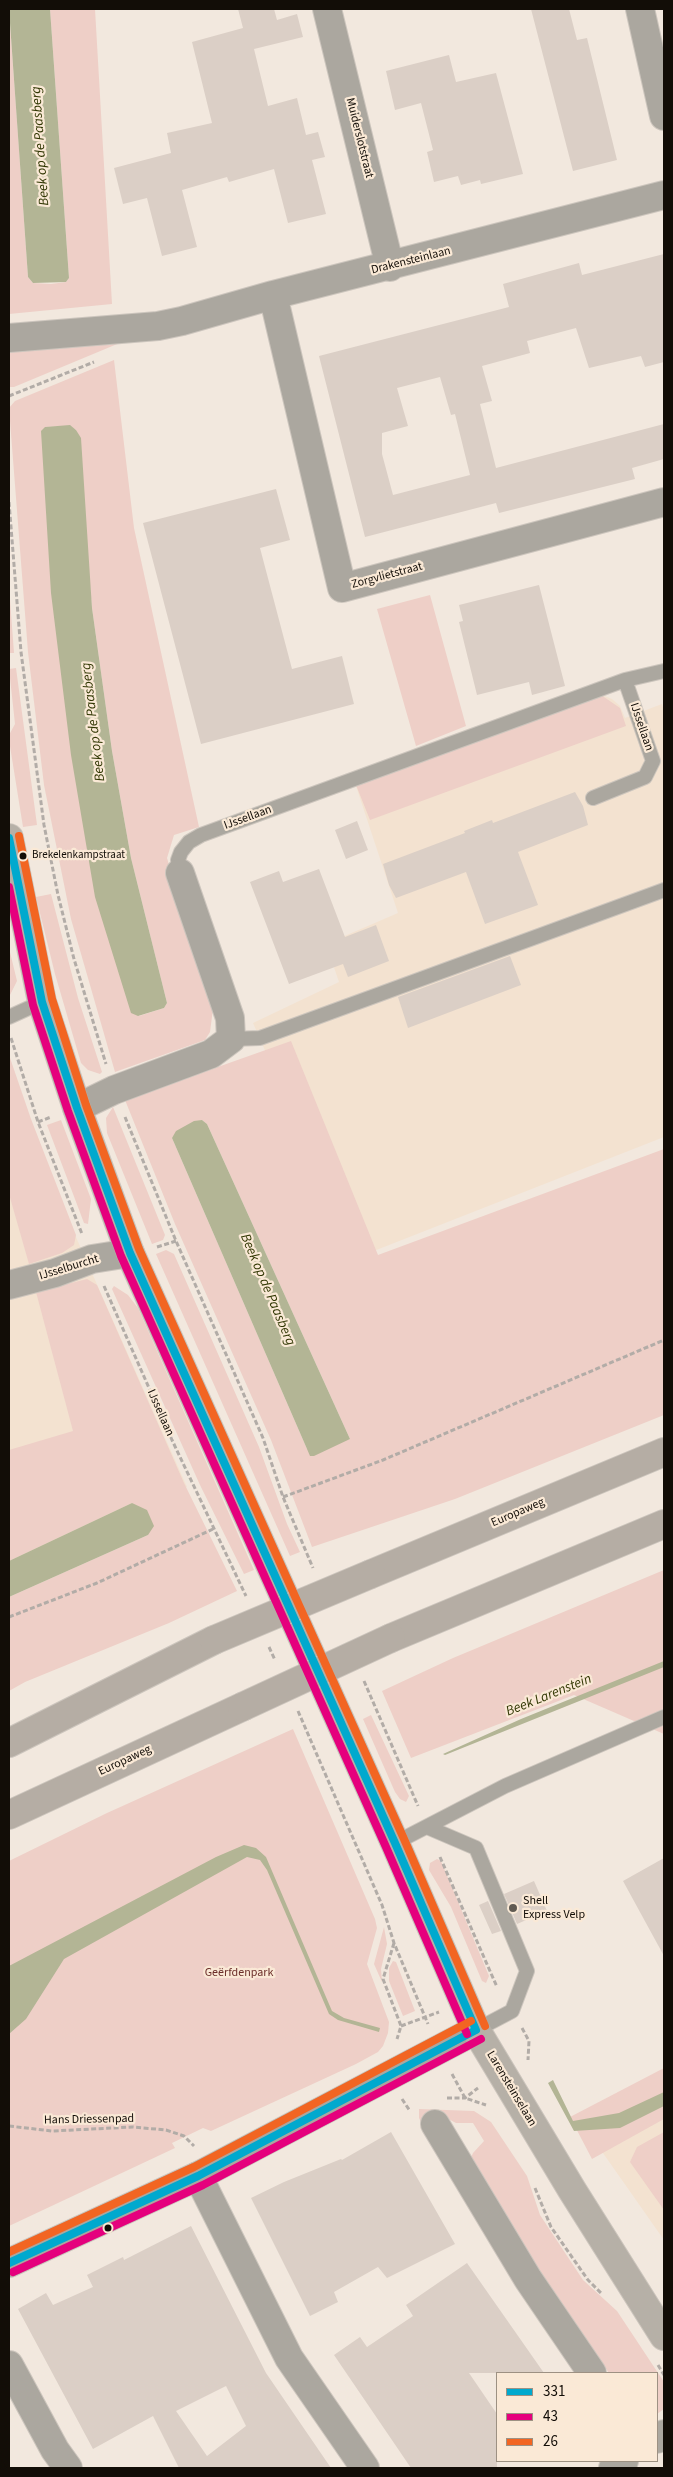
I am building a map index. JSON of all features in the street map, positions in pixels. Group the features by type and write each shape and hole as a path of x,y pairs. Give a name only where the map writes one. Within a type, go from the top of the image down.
{"highway":[{"name":"Europaweg","path":"9,1743 214,1640 664,1452"},
{"name":"Europaweg","path":"9,1815 391,1638 664,1524"}],"main road":[{"path":"9,838 42,1002 77,1108 130,1253"},
{"name":"Larensteinselaan","path":"130,1253 395,1843 476,2030 502,2076 664,2336"}],"street":[{"name":"Muiderslotstraat","path":"327,9 390,267"},
{"path":"640,9 664,116"},
{"name":"Drakensteinlaan","path":"9,338 158,326 664,196"},
{"name":"Zorgvlietstraat","path":"273,295 342,588 664,502"},
{"name":"IJssellaan","path":"180,873 230,1018 231,1039"},
{"path":"77,1108 114,1090 211,1054 231,1039"},
{"name":"IJsselburcht","path":"9,1285 55,1273 92,1260 130,1253"},
{"path":"9,2263 198,2176 476,2030"},
{"path":"436,2111 528,2280 591,2372"},
{"path":"198,2176 289,2358 365,2468"},
{"path":"9,2365 55,2450 68,2468"}],"lane":[{"name":"IJssellaan","path":"180,873 178,860 181,852 189,842 201,835 625,680 664,672"},
{"name":"IJssellaan","path":"592,798 645,777 652,761 625,680"},
{"path":"231,1039 260,1038 664,890"},
{"path":"9,1017 42,1002"},
{"path":"395,1843 505,1786 664,1718"},
{"path":"427,1827 476,1848 527,1971 512,2011 476,2030"}],"path":[{"path":"9,396 102,359"},
{"path":"9,502 21,652 44,825 58,895 74,959 114,1090 176,1241 264,1438 284,1496 315,1573"},
{"name":"IJssellaan","path":"9,1030 38,1122 92,1260 213,1529 248,1599"},
{"path":"284,1496 383,1460 664,1340"},
{"path":"9,1617 97,1583 213,1529"},
{"path":"267,1642 278,1668"},
{"path":"363,1679 496,1986"},
{"path":"294,1702 332,1788"},
{"path":"394,1943 383,1979 401,2026"},
{"path":"436,2111 465,2098 484,2083 502,2076"},
{"path":"364,2089 402,2099 411,2099"},
{"name":"Hans Driessenpad","path":"9,2126 52,2130 133,2127 166,2130 184,2136 195,2147 198,2176"}],"shaded area":[{"path":"602,695 612,699 620,706 625,718 662,704 664,711 664,1137 356,1258 253,1023 339,982 326,944 398,913 356,786"},
{"path":"9,1056 30,1120 75,1235 187,1487 9,1562"},
{"path":"664,2071 664,2240 577,2116"}],"green space":[{"path":"9,9 28,277 33,283 51,284 66,282 69,278 50,9 95,9 112,304 9,314"},
{"path":"122,342 14,387 9,387 9,348"},
{"path":"114,360 134,528 199,827 174,835 167,858 213,1009 210,1032 205,1040 115,1072 71,919 44,785 28,652 9,408 15,401","holes":["70,426 76,430 92,608 112,751 131,858 167,1003 164,1008 139,1016 45,427"]},
{"path":"9,586 14,653 9,653"},
{"path":"430,595 466,726 416,746 377,609"},
{"path":"16,668 37,825 23,827 9,740 9,735 15,724 9,669"},
{"path":"601,695 620,708 626,726 370,820 356,785"},
{"path":"51,894 78,998 102,1072 100,1074 88,1070 81,1063 55,974 36,897"},
{"path":"9,948 17,981 10,995 9,995"},
{"path":"291,1041 378,1255 664,1149 664,1415 455,1499 312,1547 271,1440 175,1224 125,1100","holes":["202,1120 207,1124 350,1439 307,1449 172,1138"]},
{"path":"9,1055 31,1119 76,1235 74,1245 62,1253 29,1264 9,1194"},
{"path":"113,1107 165,1235 163,1240 152,1244 107,1133 106,1118"},
{"path":"61,1120 91,1199 88,1224 84,1223 47,1125"},
{"path":"166,1250 174,1254 259,1447 287,1524 300,1552 290,1556 156,1254"},
{"path":"87,1279 97,1285 184,1483 237,1591 169,1623 25,1682 9,1691 9,1597 148,1535 132,1503 9,1561 9,1450 73,1431 36,1292"},
{"path":"114,1286 128,1295 138,1308 254,1570 244,1574 200,1485 112,1289"},
{"path":"664,1570 664,1734 574,1695 411,1758 382,1691 453,1658"},
{"path":"371,1715 409,1796 406,1802 400,1799 395,1792 363,1719"},
{"name":"Geërfdenpark","path":"293,1729 375,1919 377,1928 367,1964 389,2022 388,2033 383,2046 378,2052 356,2064 211,2131 203,2128 172,2143 175,2148 9,2226 9,1861 107,1813"},
{"path":"437,1859 441,1861 489,1976 486,1983 482,1981 451,1907 429,1870 430,1863"},
{"path":"384,1927 387,1944 381,1969 382,1982 374,1964"},
{"path":"393,1961 396,1962 415,2011 403,2016 389,1981 389,1968"},
{"path":"664,2068 664,2119 592,2159 570,2117"},
{"path":"419,2109 474,2111 491,2122 527,2176 540,2215 583,2280 617,2311 657,2372 608,2372 523,2251 470,2160 473,2153 484,2141 473,2123 456,2123 441,2115 422,2124 419,2118"},
{"path":"664,2132 664,2210 630,2162 637,2147"},
{"path":"658,2373 664,2382 664,2409 658,2413"}],"water":[{"name":"Beek op de Paasberg","path":"9,9 50,9 69,278 66,282 33,283 28,277"},
{"name":"Beek op de Paasberg","path":"70,425 81,438 92,608 112,751 131,858 167,1003 164,1008 138,1016 131,1013 95,897 71,755 51,593 41,431 45,427"},
{"name":"Beek op de Paasberg","path":"202,1120 207,1124 350,1439 314,1456 310,1456 172,1138 176,1131 194,1121"},
{"path":"132,1503 147,1510 154,1526 148,1535 9,1597 9,1561"},
{"path":"664,1661 664,1667 445,1755 443,1754 521,1719"},
{"path":"244,1845 256,1848 266,1857 332,2011 344,2018 380,2028 379,2032 338,2020 329,2014 267,1870 260,1860 247,1857 64,1959 26,2019 9,2034 9,1966 216,1857"},
{"path":"553,2080 573,2121 619,2113 664,2092 664,2106 620,2128 574,2131 548,2083"}],"building":[{"path":"238,9 274,9 277,20 297,14 303,37 254,49 268,106 297,98 306,135 318,132 325,157 312,160 326,214 288,223 274,169 229,182 227,177 182,190 197,247 162,256 147,198 123,204 114,168 171,153 167,133 212,123 192,42 243,28"},
{"path":"531,9 569,9 577,40 587,38 617,160 573,171"},
{"path":"449,55 456,82 496,73 523,174 481,184 480,180 461,185 458,176 434,182 427,152 433,150 421,103 395,110 386,71"},
{"path":"664,254 664,362 645,367 641,356 589,368 576,328 527,341 530,353 482,366 492,401 480,404 496,468 664,424 664,459 632,468 635,479 499,513 496,503 365,537 319,356 509,307 503,284 579,263 582,275","holes":["440,377 451,415 455,414 470,475 393,495 382,454 382,433 408,426 397,388"]},
{"path":"276,489 290,540 260,548 292,669 342,656 354,704 201,744 143,523"},
{"path":"539,585 565,686 532,695 529,682 477,695 459,622 463,621 459,605"},
{"path":"575,792 583,806 588,825 518,852 538,905 485,924 466,872 396,898 389,885 383,864 465,833 464,831 492,820 493,823"},
{"path":"357,821 368,850 346,859 335,830"},
{"path":"319,869 345,937 376,925 389,961 348,977 343,964 289,984 250,882 279,871 283,882"},
{"path":"510,956 521,985 408,1028 398,997"},
{"path":"664,1858 664,1956 623,1881"},
{"path":"534,1881 547,1911 517,1924 504,1894"},
{"path":"488,1901 501,1931 492,1934 479,1905"},
{"path":"391,2132 455,2244 387,2278 378,2267 334,2292 338,2302 310,2316 251,2198 284,2182 342,2160"},
{"path":"191,2226 266,2373 331,2468 179,2468 153,2416 93,2449 18,2309 46,2293 53,2305 93,2287 87,2275 123,2257 124,2260","holes":["226,2386 246,2426 207,2456 176,2411"]},
{"path":"467,2263 543,2372 469,2373 496,2413 497,2468 411,2468 334,2355 360,2337 367,2347 413,2316 406,2305"}],"transit line":[{"name":"26","path":"19,836 52,999 86,1105 139,1249 404,1839 485,2026"},
{"name":"331","path":"9,838 42,1002 77,1108 130,1253 395,1843 476,2030"},
{"name":"43","path":"9,887 33,1005 68,1111 121,1256 386,1847 467,2034"},
{"name":"26","path":"9,2252 194,2167 471,2021"},
{"name":"331","path":"9,2263 198,2176 476,2030"},
{"name":"43","path":"13,2272 203,2185 481,2039"}],"place":[{"name":"Brekelenkampstraat","path":"23,856"},
{"name":"Shell Express Velp","path":"513,1908"}],"water label":[{"name":"Beek Larenstein","path":"549,1696"}]}
